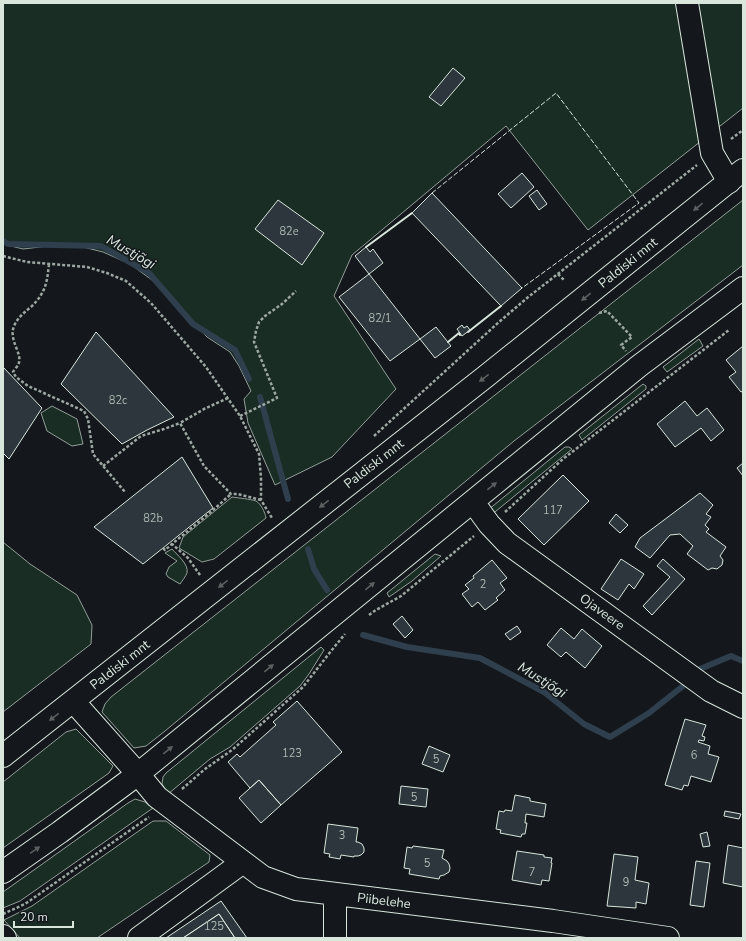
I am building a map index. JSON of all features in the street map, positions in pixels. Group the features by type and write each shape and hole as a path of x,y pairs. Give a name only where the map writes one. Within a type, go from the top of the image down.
{"main road":[{"path":"686,3 712,153 736,176"},
{"name":"Paldiski mnt","path":"3,756 74,702 485,378 736,176"},
{"path":"3,872 138,774 639,366 743,288"},
{"name":"Ojaveere","path":"473,502 488,524 507,543 711,690 743,707"},
{"name":"Piibelehe","path":"74,702 157,797 263,877 296,889 335,894 553,930 668,938"},
{"path":"139,938 243,862"},
{"path":"335,894 335,938"}],"path":[{"path":"728,141 743,130"},
{"path":"371,438 527,298 700,162"},
{"path":"3,256 27,262 87,267 107,273 126,281 151,303 206,367 240,416 259,454 261,500 272,518 278,514"},
{"path":"49,264 47,284 41,296 18,319 13,328 12,337 20,358 18,365 13,372 16,377 28,386 84,411 88,419 93,454 125,492"},
{"path":"558,274 564,280"},
{"path":"240,416 277,398 254,342 259,322 296,291"},
{"path":"596,314 607,311 632,337 621,345 628,353"},
{"path":"365,618 401,596 502,514 563,460 729,330"},
{"path":"103,466 141,436 180,423 204,409 228,398"},
{"path":"180,423 204,466 232,494"},
{"path":"163,548 165,550 232,494 238,494 261,500"},
{"path":"172,544 188,558 200,574 195,579"},
{"path":"177,793 205,769 232,750 303,687 330,651 349,630"},
{"path":"3,914 25,904 154,814"}],"green space":[{"path":"3,3 743,3 743,108 588,230 506,126 352,255 334,296 396,389 332,457 275,485 248,423 244,399 251,391 239,366 230,352 207,337 152,280 130,264 103,252 83,247 57,245 23,249 3,244"},
{"path":"743,200 743,265 514,441 165,731 146,746 134,748 102,712 105,704 111,697"},
{"path":"699,339 703,346 667,372 663,367"},
{"path":"643,384 646,386 646,389 582,440 579,435"},
{"path":"52,406 77,419 83,444 72,446 47,431 41,413"},
{"path":"565,447 572,449 490,516 488,510"},
{"path":"232,497 256,501 260,504 266,518 214,559 202,562 179,548 183,537"},
{"path":"3,542 30,564 77,595 92,625 91,644 3,712"},
{"path":"172,549 184,563 187,570 187,573 180,584 168,577 166,574 169,567 177,561 165,553"},
{"path":"435,554 441,556 412,581 389,597 387,593"},
{"path":"321,647 324,650 300,686 230,747 210,759 168,794 162,784 163,777 166,773"},
{"path":"76,729 113,766 109,773 3,848 3,782 66,732"},
{"path":"135,799 145,802 153,808 20,901 3,908 3,892"},
{"path":"153,821 166,821 210,855 209,862 97,938 20,938 4,920 32,906"}],"building":[{"path":"453,68 465,78 441,106 429,97"},
{"path":"522,173 534,187 511,208 498,194"},
{"path":"537,190 547,204 539,210 529,196"},
{"path":"432,193 522,288 501,306 412,213"},
{"path":"278,200 324,233 302,265 255,229"},
{"path":"366,247 370,252 373,249 383,263 369,274 355,256"},
{"path":"369,274 420,339 390,361 339,297"},
{"path":"462,325 464,328 467,326 470,330 462,336 457,329"},
{"path":"436,327 451,346 435,358 420,339"},
{"path":"96,332 174,417 122,444 61,384"},
{"path":"743,346 743,391 741,392 729,377 736,372 726,360"},
{"path":"3,367 42,408 9,459 3,453"},
{"path":"685,401 697,416 707,408 724,430 711,441 701,428 675,447 657,424"},
{"path":"182,457 213,508 143,564 94,527"},
{"path":"743,463 743,476 737,468"},
{"path":"563,475 589,501 544,545 518,519"},
{"path":"700,493 713,505 706,514 711,517 705,525 709,529 706,532 726,547 720,556 723,560 722,565 717,569 712,568 708,570 687,554 693,546 680,534 670,535 650,558 635,547 640,538"},
{"path":"616,514 628,525 620,533 609,523"},
{"path":"621,559 644,574 634,589 629,584 618,600 601,589"},
{"path":"663,559 685,579 652,615 643,606 670,577 657,566"},
{"path":"492,560 507,578 500,583 505,590 496,598 498,600 485,610 478,602 472,607 462,594 469,589 465,585"},
{"path":"402,616 413,630 405,638 393,624"},
{"path":"517,626 521,632 510,640 505,634"},
{"path":"561,628 574,639 582,629 602,646 585,668 566,652 561,657 547,645"},
{"path":"297,701 342,752 281,805 259,780 250,788 228,762 237,754 240,757 276,725 273,722"},
{"path":"685,719 706,725 702,736 705,737 704,741 699,740 698,742 710,746 708,754 719,757 711,782 691,776 688,786 684,785 682,790 665,785"},
{"path":"429,746 450,755 443,772 422,764"},
{"path":"259,780 281,805 261,823 239,798"},
{"path":"401,786 428,789 426,807 399,804"},
{"path":"515,795 530,798 530,801 546,804 544,817 526,814 525,823 527,823 525,834 522,834 521,837 500,833 501,830 496,829 499,811 512,811"},
{"path":"725,811 741,814 739,819 724,816"},
{"path":"328,824 358,828 356,842 362,844 364,852 361,855 354,857 341,855 340,859 329,857 330,854 324,853"},
{"path":"707,832 710,846 703,847 700,834"},
{"path":"728,845 743,848 743,887 723,883"},
{"path":"413,846 444,850 442,858 449,864 449,872 440,876 439,879 409,874 410,869 404,868 407,847 412,848"},
{"path":"517,851 544,855 544,857 552,858 549,881 542,880 541,885 512,880"},
{"path":"614,854 638,857 635,880 649,883 646,904 636,902 636,908 607,906"},
{"path":"696,861 710,863 704,907 690,905"},
{"path":"221,901 247,938 235,938 219,914 183,938 166,938"},
{"path":"219,914 235,938 183,938"}],"waterway":[{"name":"Mustjõgi","path":"3,241 8,244 101,246 149,273 193,324 235,350 249,379"},
{"name":"Mustjõgi","path":"260,397 288,499"},
{"name":"Mustjõgi","path":"308,549 314,569 327,590"},
{"name":"Mustjõgi","path":"363,635 407,647 480,658 544,692 584,724 610,737 649,713 688,682"},
{"name":"Mustjõgi","path":"700,669 731,656 743,661"}],"fence":[{"path":"432,193 556,93 639,203 522,288"}],"wall":[{"path":"366,247 412,213"},
{"path":"468,332 501,306"},
{"path":"448,342 459,333 460,335"}]}
